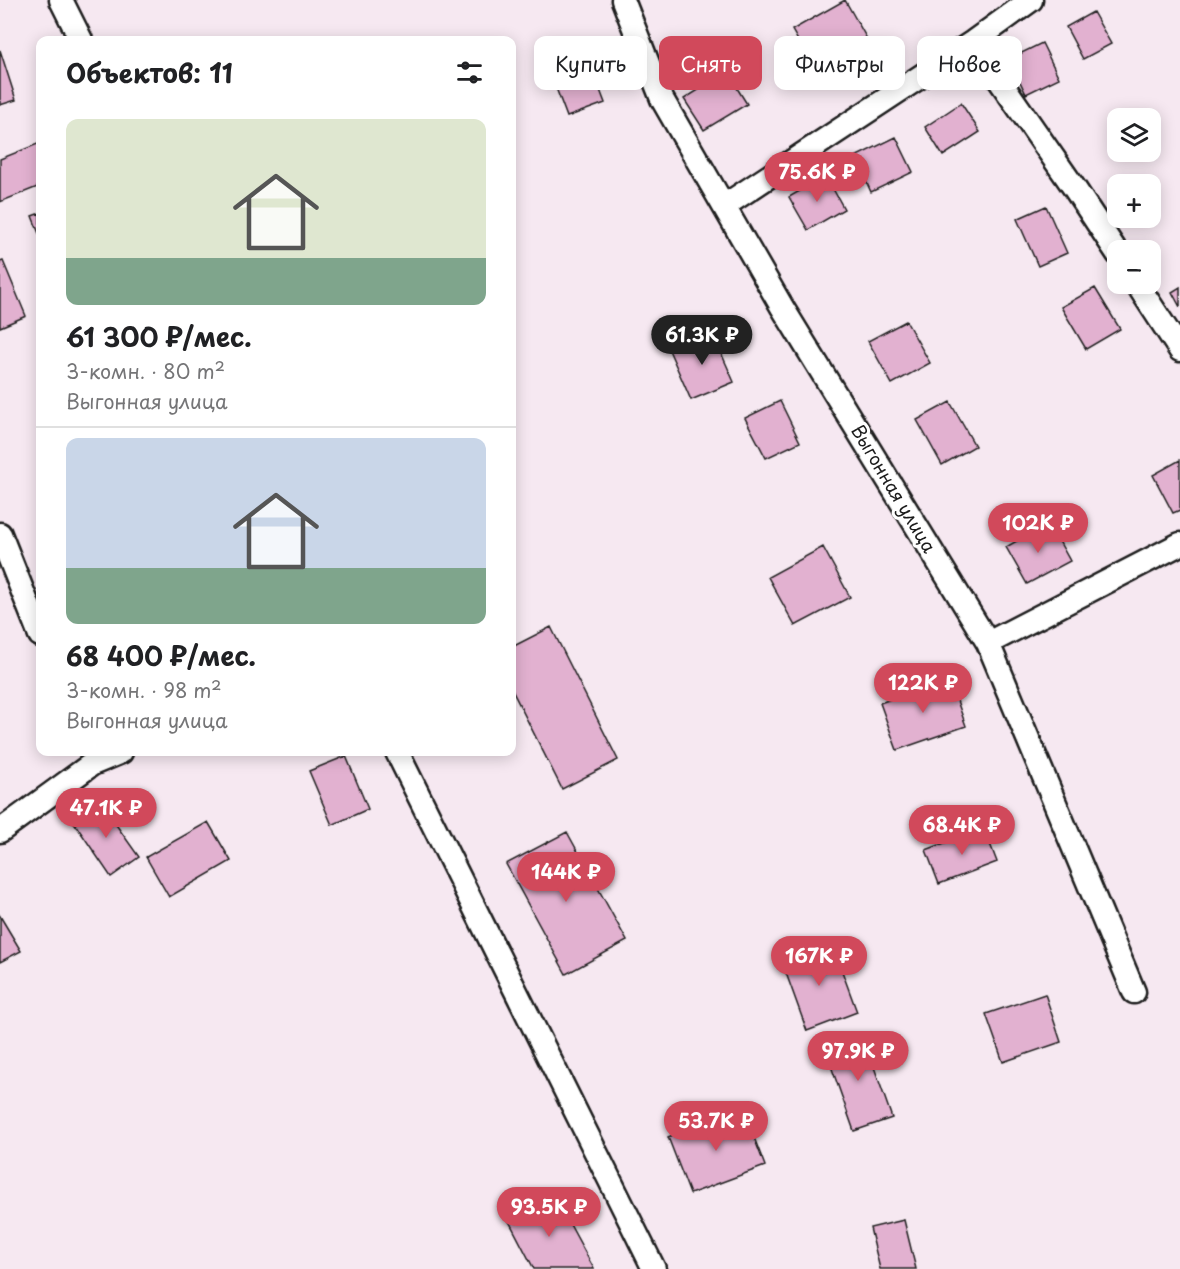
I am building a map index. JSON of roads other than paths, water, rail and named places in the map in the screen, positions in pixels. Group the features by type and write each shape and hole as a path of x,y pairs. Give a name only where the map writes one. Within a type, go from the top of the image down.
{"street":[{"path":"61,0 79,36"},
{"name":"Выгонная улица","path":"623,0 662,99 788,317 988,643 1134,992"},
{"path":"981,36 1031,0"},
{"path":"724,206 917,79"},
{"path":"1006,90 1109,240"},
{"path":"1144,294 1180,350"},
{"path":"0,534 36,625"},
{"path":"988,643 1180,544"},
{"path":"399,756 654,1269"},
{"path":"0,831 90,758"}]}
